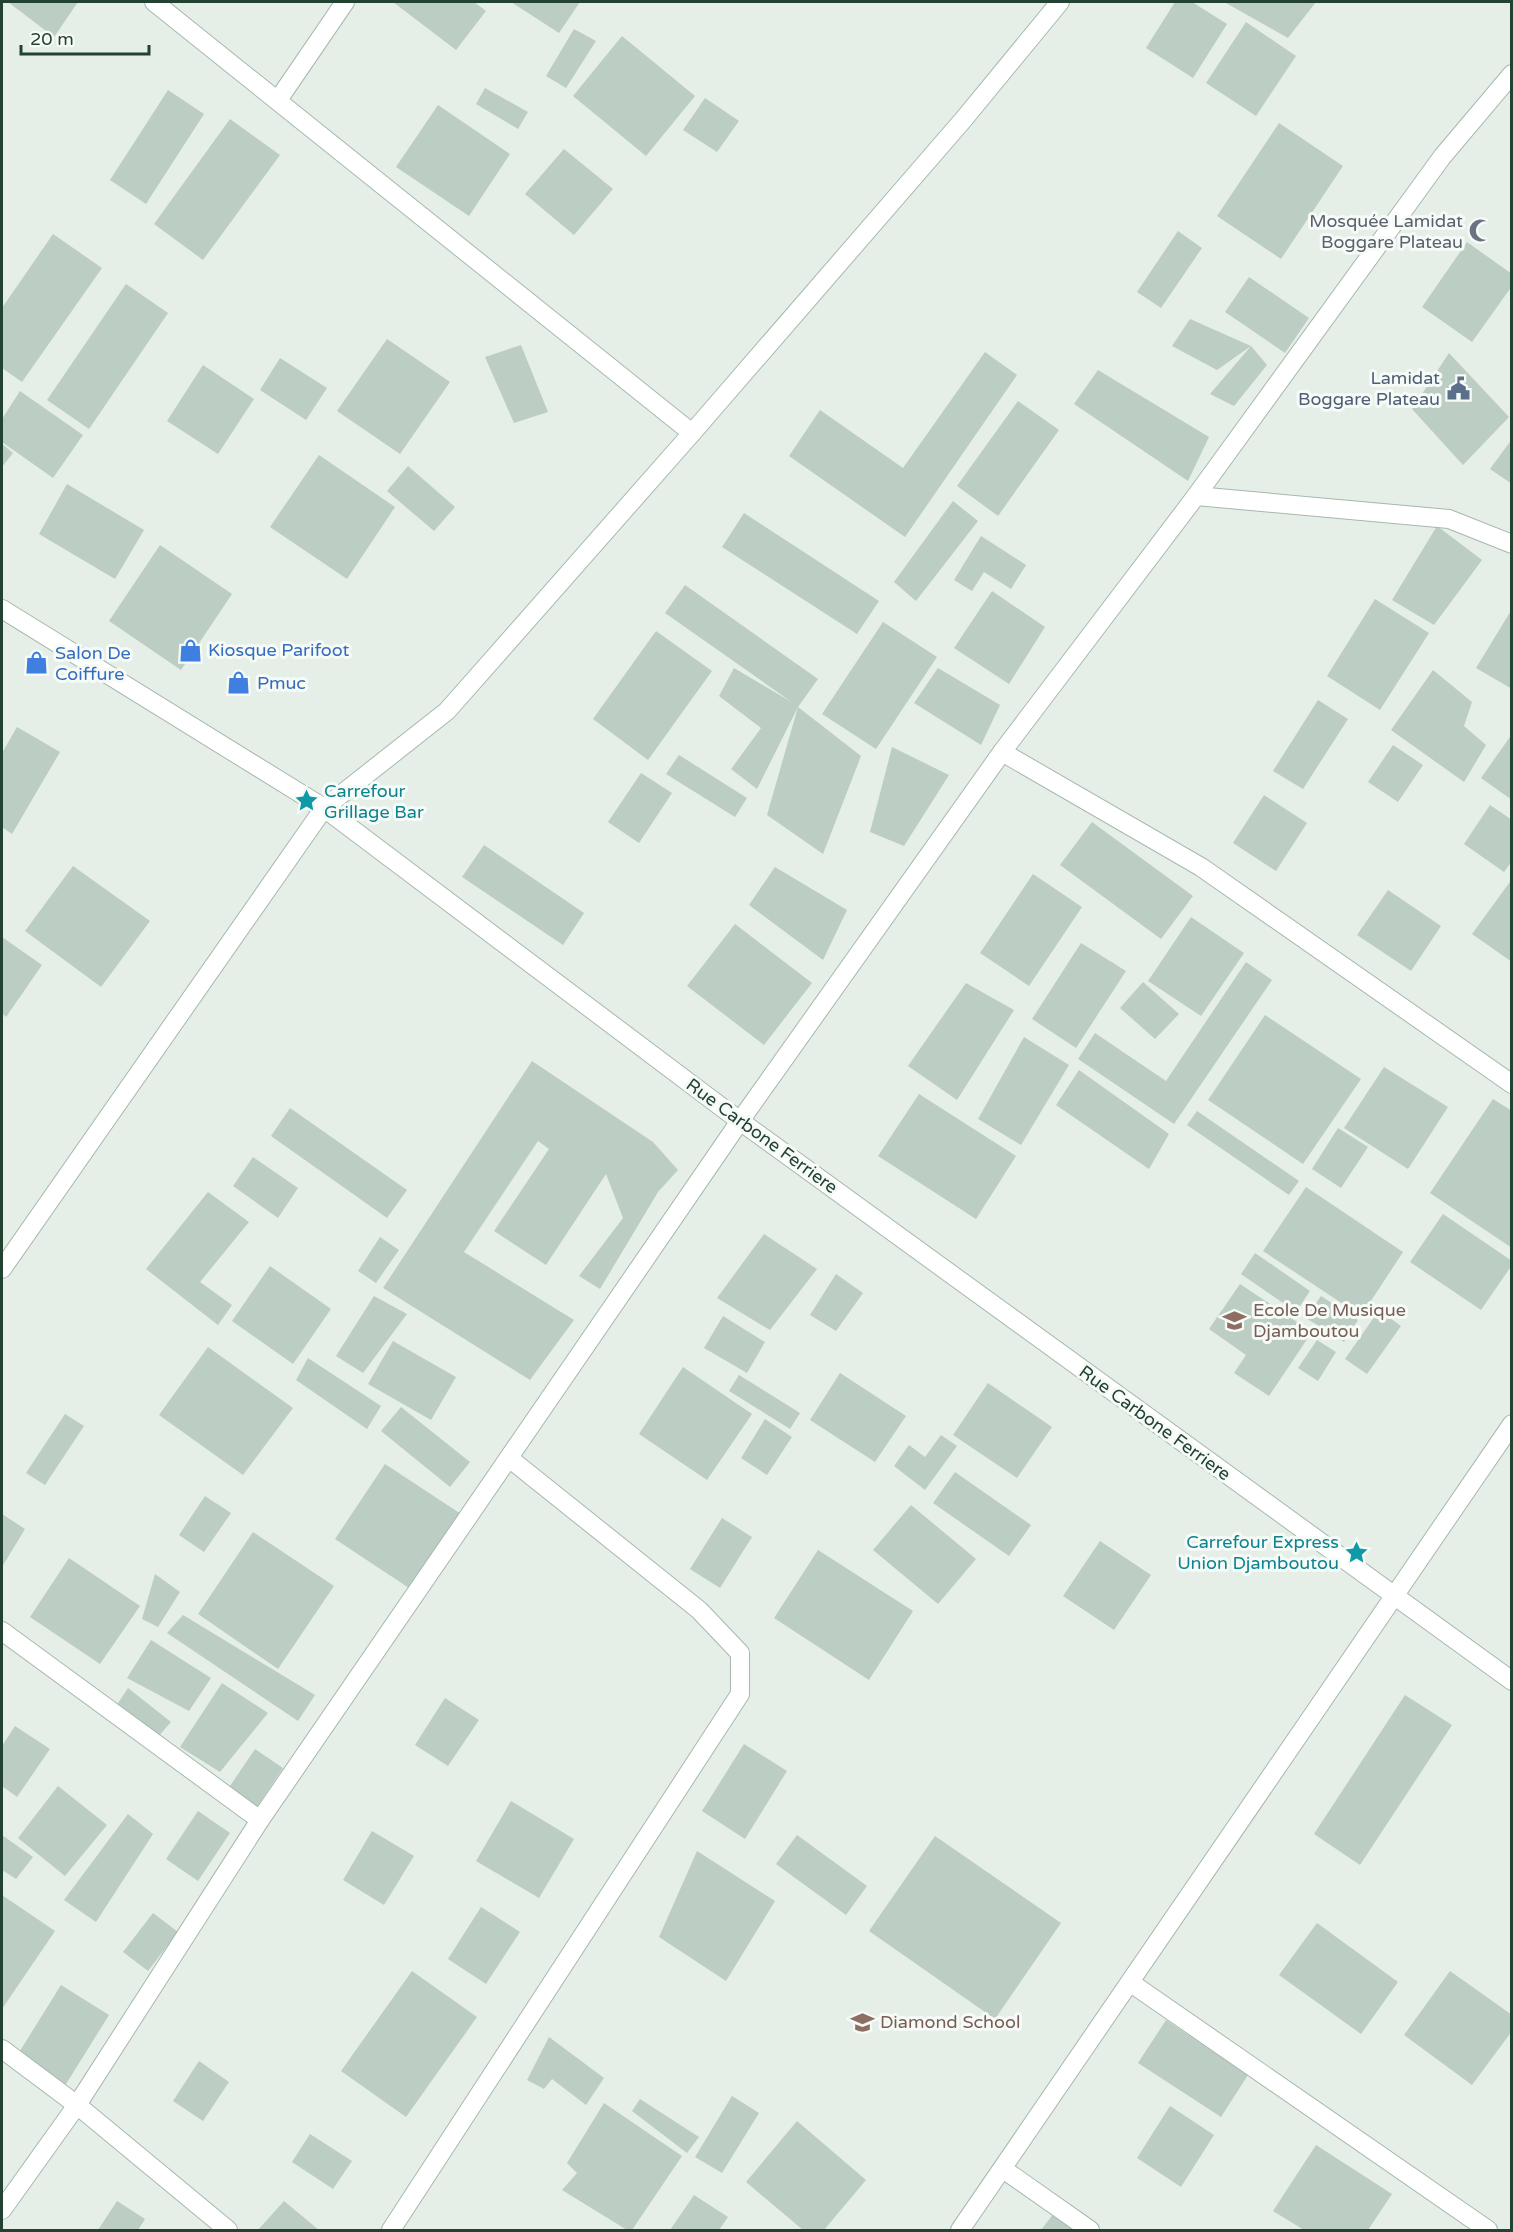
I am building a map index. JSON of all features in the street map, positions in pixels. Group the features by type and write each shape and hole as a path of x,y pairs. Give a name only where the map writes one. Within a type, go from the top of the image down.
{"street":[{"path":"154,2 692,433"},
{"path":"278,100 345,2"},
{"path":"2,1269 324,808 447,711 963,120 1060,2"},
{"path":"2,2210 77,2105 260,1820 740,1120 1002,753 1196,496 1442,158 1512,74"},
{"path":"1196,496 1449,519 1512,544"},
{"name":"Rue Carbone Ferriere","path":"2,609 324,808 740,1120 1394,1598 1512,1681"},
{"path":"1002,753 1201,867 1512,1084"},
{"path":"960,2230 1512,1424"},
{"path":"391,2230 740,1694 740,1653 699,1610 509,1458"},
{"path":"2,1631 260,1820"},
{"path":"1131,1983 1488,2230"},
{"path":"2,2049 77,2105 228,2230"},
{"path":"1003,2169 1090,2230"}],"building":[{"path":"8,2 78,2 54,37"},
{"path":"393,2 474,2 486,11 456,50"},
{"path":"511,2 580,2 559,33"},
{"path":"1175,2 1192,2 1227,24 1193,78 1146,48"},
{"path":"1226,2 1316,2 1288,38"},
{"path":"1246,22 1296,56 1256,116 1206,83"},
{"path":"574,29 596,41 566,88 546,76"},
{"path":"622,36 695,96 646,156 573,96"},
{"path":"485,88 528,112 518,129 476,104"},
{"path":"168,90 204,114 146,204 110,180"},
{"path":"705,98 739,121 717,152 683,130"},
{"path":"438,105 510,154 469,216 396,167"},
{"path":"230,119 280,155 203,260 154,224"},
{"path":"1279,123 1343,166 1281,259 1217,216"},
{"path":"564,149 613,189 574,235 525,194"},
{"path":"1178,231 1202,248 1161,308 1137,292"},
{"path":"53,234 102,268 22,382 2,368 2,308"},
{"path":"1467,242 1512,274 1512,286 1472,342 1422,307"},
{"path":"1249,277 1309,318 1285,353 1225,312"},
{"path":"126,284 168,313 89,429 47,400"},
{"path":"1190,319 1251,346 1217,370 1172,346"},
{"path":"387,339 450,382 400,454 337,411"},
{"path":"521,345 548,412 514,423 485,357"},
{"path":"1251,346 1267,365 1234,406 1210,394"},
{"path":"985,352 1017,375 905,537 789,456 820,410 903,468"},
{"path":"1449,353 1509,417 1463,465 1412,409"},
{"path":"280,358 327,388 306,420 260,390"},
{"path":"203,365 254,399 218,454 167,421"},
{"path":"1098,370 1209,437 1188,481 1074,404"},
{"path":"20,391 83,435 53,478 2,442 2,419"},
{"path":"1018,401 1059,430 998,516 957,486"},
{"path":"1512,439 1512,484 1490,469"},
{"path":"2,444 13,453 2,467"},
{"path":"319,455 395,507 347,579 270,527"},
{"path":"408,466 455,507 434,531 387,491"},
{"path":"67,484 144,530 115,579 39,534"},
{"path":"953,501 978,521 916,601 894,582"},
{"path":"744,513 879,601 857,634 722,547"},
{"path":"1437,526 1482,560 1434,625 1392,600"},
{"path":"981,536 1026,565 1011,589 984,572 972,591 954,580"},
{"path":"160,545 232,594 181,670 109,621"},
{"path":"685,585 818,679 798,707 757,789 731,769 761,728 719,696 734,668 793,703 665,613"},
{"path":"992,591 1045,627 1009,684 954,648"},
{"path":"1375,599 1429,633 1380,710 1327,676"},
{"path":"1512,609 1512,689 1476,668"},
{"path":"883,622 937,657 876,749 822,714"},
{"path":"656,631 712,671 648,760 593,719"},
{"path":"938,668 1000,705 981,745 914,703"},
{"path":"1433,670 1472,702 1464,726 1486,745 1464,782 1391,730"},
{"path":"1318,700 1348,719 1303,789 1273,771"},
{"path":"798,707 861,756 823,854 767,815"},
{"path":"17,727 60,752 12,834 2,827 2,753"},
{"path":"1512,734 1512,800 1481,778"},
{"path":"1393,745 1423,765 1398,802 1368,782"},
{"path":"892,747 949,775 904,846 870,832"},
{"path":"679,755 747,798 735,817 666,774"},
{"path":"641,773 672,793 639,843 608,822"},
{"path":"1264,795 1307,823 1276,871 1233,843"},
{"path":"1490,805 1512,820 1512,861 1504,872 1464,844"},
{"path":"1092,822 1193,896 1161,939 1060,865"},
{"path":"484,845 584,913 563,945 462,877"},
{"path":"73,866 150,921 101,987 25,931"},
{"path":"775,867 847,910 823,960 749,905"},
{"path":"1033,874 1082,907 1029,986 980,953"},
{"path":"1512,879 1512,962 1472,934"},
{"path":"1388,890 1441,926 1411,971 1357,935"},
{"path":"1191,917 1244,953 1201,1016 1148,981"},
{"path":"735,924 812,983 764,1045 687,986"},
{"path":"2,937 42,965 6,1017 2,1013"},
{"path":"1081,943 1126,971 1076,1048 1032,1019"},
{"path":"1246,962 1272,980 1174,1124 1078,1059 1095,1033 1166,1081"},
{"path":"1143,982 1179,1014 1155,1039 1120,1008"},
{"path":"966,983 1014,1010 957,1100 908,1066"},
{"path":"1265,1015 1361,1079 1303,1164 1208,1100"},
{"path":"1024,1037 1069,1065 1021,1145 978,1119"},
{"path":"532,1061 653,1142 678,1170 658,1192 600,1289 579,1276 623,1218 606,1174 546,1265 494,1231 549,1149 538,1141 464,1252 574,1320 530,1380 383,1288"},
{"path":"1384,1067 1448,1107 1408,1169 1344,1128"},
{"path":"1079,1070 1169,1134 1149,1169 1056,1105"},
{"path":"919,1094 1016,1156 976,1219 878,1156"},
{"path":"1493,1099 1512,1111 1512,1248 1430,1193"},
{"path":"290,1108 407,1190 387,1218 271,1136"},
{"path":"1197,1111 1299,1181 1289,1195 1187,1125"},
{"path":"1338,1128 1368,1147 1341,1188 1312,1169"},
{"path":"253,1157 298,1188 278,1218 233,1186"},
{"path":"1306,1187 1403,1252 1361,1316 1263,1251"},
{"path":"208,1192 249,1222 200,1282 232,1305 218,1325 146,1269"},
{"path":"1443,1214 1512,1261 1512,1265 1481,1310 1410,1262"},
{"path":"764,1234 817,1269 770,1330 717,1298"},
{"path":"380,1237 399,1250 376,1283 358,1271"},
{"path":"1255,1253 1310,1291 1296,1312 1241,1274"},
{"path":"270,1266 331,1309 293,1364 232,1321"},
{"path":"836,1274 863,1293 836,1331 810,1315"},
{"path":"1240,1284 1312,1332 1269,1396 1234,1373 1246,1355 1209,1329"},
{"path":"374,1296 407,1314 363,1373 336,1356"},
{"path":"1321,1296 1358,1320 1344,1342 1306,1318"},
{"path":"1379,1310 1401,1326 1367,1374 1345,1359"},
{"path":"723,1316 765,1342 747,1373 704,1348"},
{"path":"1317,1340 1336,1352 1318,1381 1298,1368"},
{"path":"393,1341 456,1377 431,1420 368,1384"},
{"path":"208,1347 293,1408 243,1475 159,1415"},
{"path":"308,1358 381,1406 367,1429 296,1380"},
{"path":"683,1367 752,1414 707,1480 639,1434"},
{"path":"840,1373 906,1416 875,1462 810,1420"},
{"path":"739,1375 800,1413 790,1429 729,1391"},
{"path":"988,1383 1052,1427 1017,1478 953,1435"},
{"path":"401,1407 470,1462 450,1487 381,1431"},
{"path":"65,1414 84,1426 45,1485 26,1473"},
{"path":"765,1419 792,1437 767,1475 741,1458"},
{"path":"941,1435 957,1446 925,1490 894,1466 909,1445 925,1457"},
{"path":"385,1464 464,1516 415,1592 335,1539"},
{"path":"955,1472 1031,1525 1009,1556 933,1503"},
{"path":"205,1496 231,1513 204,1552 179,1535"},
{"path":"911,1505 976,1559 938,1604 873,1550"},
{"path":"2,1514 25,1529 2,1567"},
{"path":"722,1518 752,1537 720,1588 690,1569"},
{"path":"253,1532 334,1586 278,1669 198,1614"},
{"path":"1100,1541 1151,1575 1114,1630 1063,1596"},
{"path":"818,1550 913,1611 869,1680 774,1618"},
{"path":"69,1558 140,1606 100,1664 30,1617"},
{"path":"155,1574 180,1592 158,1627 142,1619"},
{"path":"183,1615 315,1695 298,1721 167,1633"},
{"path":"151,1640 211,1678 189,1711 127,1678"},
{"path":"222,1683 268,1713 220,1772 180,1747"},
{"path":"128,1688 171,1722 150,1746 110,1715"},
{"path":"1405,1695 1452,1725 1360,1865 1314,1834"},
{"path":"445,1698 479,1720 448,1766 415,1745"},
{"path":"15,1726 50,1749 17,1797 2,1786 2,1746"},
{"path":"744,1744 787,1771 745,1839 702,1811"},
{"path":"255,1749 283,1768 256,1808 228,1789"},
{"path":"58,1786 107,1825 65,1876 18,1838"},
{"path":"511,1801 574,1839 539,1898 476,1861"},
{"path":"198,1811 230,1833 198,1881 166,1859"},
{"path":"128,1814 153,1834 96,1922 64,1900"},
{"path":"372,1831 414,1856 384,1905 343,1880"},
{"path":"2,1835 33,1857 16,1879 2,1870"},
{"path":"797,1835 867,1886 846,1915 776,1864"},
{"path":"935,1836 1061,1923 995,2019 869,1931"},
{"path":"697,1851 775,1901 726,1981 659,1937"},
{"path":"2,1895 55,1931 2,2009"},
{"path":"481,1907 520,1932 486,1984 448,1959"},
{"path":"153,1913 178,1932 148,1971 123,1952"},
{"path":"1317,1923 1398,1982 1361,2034 1279,1975"},
{"path":"412,1971 477,2017 406,2117 341,2071"},
{"path":"1450,1971 1512,2015 1512,2031 1472,2085 1404,2035"},
{"path":"61,1985 109,2015 63,2089 15,2059"},
{"path":"1166,2020 1248,2075 1221,2117 1138,2063"},
{"path":"549,2037 604,2078 586,2105 552,2079 544,2089 527,2080"},
{"path":"199,2061 229,2082 203,2121 173,2101"},
{"path":"732,2096 759,2113 722,2173 695,2157"},
{"path":"640,2099 699,2137 687,2153 632,2111"},
{"path":"604,2103 682,2156 632,2230 627,2230 562,2190 577,2173 567,2163"},
{"path":"1170,2106 1214,2135 1181,2187 1137,2158"},
{"path":"797,2121 866,2180 824,2230 803,2230 746,2182"},
{"path":"310,2134 352,2161 333,2189 292,2162"},
{"path":"1316,2145 1392,2194 1368,2230 1304,2230 1273,2211"},
{"path":"694,2195 728,2217 719,2230 670,2230"},
{"path":"117,2201 145,2219 138,2230 98,2230"},
{"path":"284,2201 319,2230 258,2230"},
{"path":"1054,2213 1080,2230 1041,2230"}],"place":[{"name":"Mosquée Lamidat Boggare Plateau","path":"1481,231"},
{"name":"Lamidat Boggare Plateau","path":"1458,388"},
{"name":"Kiosque Parifoot","path":"190,650"},
{"name":"Salon De Coiffure","path":"37,663"},
{"name":"Pmuc","path":"239,683"},
{"name":"Carrefour Grillage Bar","path":"306,801"},
{"name":"Ecole De Musique Djamboutou","path":"1235,1320"},
{"name":"Carrefour Express Union Djamboutou","path":"1357,1552"},
{"name":"Diamond School","path":"862,2022"}]}
